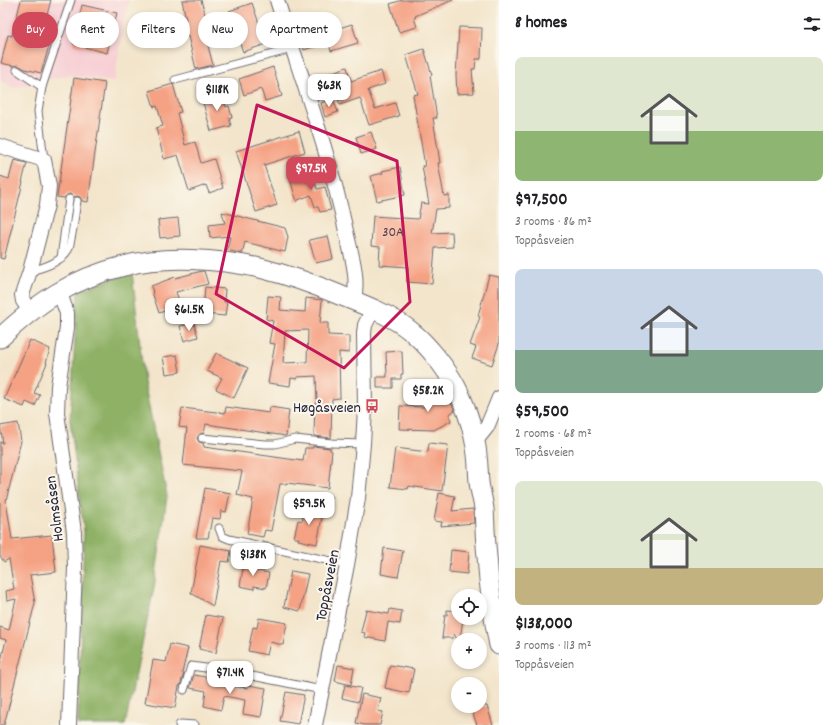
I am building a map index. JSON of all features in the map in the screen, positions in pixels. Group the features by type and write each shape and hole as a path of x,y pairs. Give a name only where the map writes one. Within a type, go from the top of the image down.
{"street":[{"path":"277,0 333,175 345,222 356,279 354,300"},
{"path":"0,146 44,160 48,178 48,199 45,216 22,295 23,301 30,311"},
{"path":"0,338 30,311 59,291 96,274 125,265 153,261 182,260 225,262 261,268 354,300 400,323 411,331 434,356 457,388 464,406 475,442 484,508 489,585 499,645"},
{"name":"Holmsåsen","path":"59,291 67,313 67,328 58,386 57,413 74,532 75,568 69,725"},
{"name":"Toppåsveien","path":"315,725 356,520 363,444 365,395 364,333 365,326 373,309"},
{"path":"475,442 487,427 499,398"}],"lane":[{"path":"44,160 38,111 42,87 71,0"},
{"path":"175,80 292,49"},
{"path":"17,70 42,87"},
{"path":"61,258 69,199"},
{"path":"30,271 39,269 61,258 69,249 77,201"},
{"path":"202,438 265,444 275,444 295,439 332,443 363,444"},
{"path":"219,528 222,536 229,539 347,565"},
{"path":"184,690 191,666 227,671 322,690"},
{"path":"179,725 195,725"}],"highlighted area":[{"path":"257,105 397,161 410,302 344,368 216,294"}],"shaded area":[{"path":"5,0 129,0 124,20 114,82 69,75 14,88 0,80 0,13"}],"green space":[{"path":"132,272 144,382 167,496 154,588 125,725 78,725 84,532 70,420 78,291"}],"building":[{"path":"21,0 51,0 48,12 18,12"},
{"path":"182,0 201,0 204,12 198,12 198,48 209,48 213,65 196,69 190,44 190,12 184,12"},
{"path":"402,0 453,0 415,16 416,17 414,18 417,27 399,32 390,4"},
{"path":"252,3 256,15 256,47 243,52 242,48 248,48 248,12 229,11"},
{"path":"82,5 113,12 80,12"},
{"path":"352,24 358,43 342,48 342,27"},
{"path":"459,27 482,28 481,59 476,59 475,69 472,69 474,93 457,94 456,75"},
{"path":"8,35 12,36 12,48 48,48 41,73 25,69 18,65 14,66 1,63"},
{"path":"88,48 108,48 107,53"},
{"path":"330,48 341,48 331,51"},
{"path":"424,49 432,75 430,76 437,118 433,118 440,163 438,163 444,196 449,195 449,208 436,209 432,233 452,232 453,247 435,248 432,284 407,282 408,267 379,265 380,247 371,246 373,216 418,219 421,203 429,204 422,166 425,166 413,95 418,94 406,55"},
{"path":"273,67 282,96 265,101 261,89 244,95 239,79"},
{"path":"347,67 351,81 381,71 385,84 368,90 375,109 395,103 399,116 369,125 360,98 340,105 330,73"},
{"path":"74,78 105,83 88,202 82,201 80,197 74,197 70,194 64,198 57,197"},
{"path":"173,84 181,112 177,113 185,145 195,142 201,163 214,159 223,188 209,193 206,185 189,191 178,155 164,159 156,128 163,126 157,106 154,107 149,91"},
{"path":"222,93 226,107 229,106 232,117 229,118 231,126 211,131 202,99"},
{"path":"333,99 338,112 325,117 321,103"},
{"path":"299,131 305,152 264,165 277,205 256,212 236,151"},
{"path":"371,132 377,149 361,154 356,137"},
{"path":"14,160 27,163 4,259 0,258 0,176 9,179"},
{"path":"400,167 405,195 377,201 371,176 383,173 382,171"},
{"path":"312,172 317,189 325,187 331,210 320,212 318,207 315,207 311,195 298,200 297,202 290,179"},
{"path":"222,212 285,228 288,237 285,252 245,242 242,254 227,250 230,236 210,238 209,225 225,223"},
{"path":"178,218 180,236 160,238 158,220"},
{"path":"328,236 333,259 316,263 309,240"},
{"path":"204,271 208,284 176,292 183,312 167,318 165,311 159,313 151,286 175,277"},
{"path":"489,275 499,277 499,344 492,365 472,358 476,347 470,345 480,317 478,316"},
{"path":"205,287 225,289 224,302 227,302 225,316 205,314"},
{"path":"268,296 281,297 280,310 305,312 306,298 322,300 320,323 328,323 328,335 349,336 349,353 339,352 340,398 332,399 331,438 314,436 315,403 317,403 316,376 297,377 297,379 291,378 290,386 268,383 275,344 269,343 273,321 266,319","holes":["308,330 307,362 283,363 285,331"]},
{"path":"194,323 198,337 184,341 180,326"},
{"path":"30,340 50,349 47,363 34,393 40,395 35,406 26,402 24,407 4,399"},
{"path":"402,351 403,374 401,374 401,379 393,379 393,388 377,388 377,377 387,377 386,352"},
{"path":"216,353 248,368 234,398 216,389 222,378 207,371"},
{"path":"177,355 180,372 166,374 163,357"},
{"path":"443,388 455,411 449,414 451,421 434,430 399,429 400,406 426,407 422,398"},
{"path":"226,407 269,413 270,407 289,410 286,436 206,424 204,433 200,434 197,438 199,442 203,443 204,447 303,461 305,448 313,448 313,446 330,448 332,451 328,488 286,483 280,484 271,531 265,530 263,537 247,534 253,499 237,495 242,471 183,465 187,428 179,427 182,408 225,413"},
{"path":"18,423 21,441 6,501 12,539 52,535 56,572 30,575 35,603 4,725 0,725 0,665 6,640 0,638 0,627 9,630 16,599 7,601 6,591 14,589 9,559 4,562 0,556 0,442 3,443 0,426"},
{"path":"429,443 448,445 442,491 409,486 408,489 390,487 395,448 428,452"},
{"path":"205,488 230,493 226,512 221,511 220,519 212,518 208,538 196,538"},
{"path":"439,493 455,496 452,511 473,509 474,523 441,526 442,522 434,521"},
{"path":"319,495 332,497 329,510 317,508"},
{"path":"305,508 323,512 317,544 298,540 299,538 294,538 298,520 302,521"},
{"path":"200,545 231,551 229,562 221,561 213,606 191,593"},
{"path":"384,548 403,551 398,577 381,574"},
{"path":"451,550 469,552 467,574 449,572"},
{"path":"244,563 258,566 257,571 269,573 266,588 254,586 254,589 240,586"},
{"path":"291,571 308,574 300,611 284,607"},
{"path":"390,609 402,611 400,624 388,622 385,641 364,637 365,633 361,632 366,610 389,614"},
{"path":"447,610 451,610 451,625 462,625 461,633 451,633 451,638 442,638 445,615 447,615"},
{"path":"206,615 223,618 216,653 199,649"},
{"path":"259,618 287,623 283,645 270,642 267,655 248,651 253,627 257,628"},
{"path":"170,644 188,648 182,673 184,673 179,686 175,708 145,703 153,660 166,662"},
{"path":"338,665 354,668 351,685 335,681"},
{"path":"390,665 414,669 409,693 385,688"},
{"path":"194,675 227,681 226,685 248,688 248,685 266,688 261,717 243,714 245,700 224,696 221,710 204,706 206,691 190,688"},
{"path":"345,685 361,688 358,702 342,698"},
{"path":"286,692 304,695 298,724 280,721"},
{"path":"362,694 381,698 378,711 383,712 380,725 365,725 356,723"},
{"path":"487,706 493,725 477,725 473,713 487,713"}],"place":[{"name":"Høgåsveien","path":"372,406"}]}
